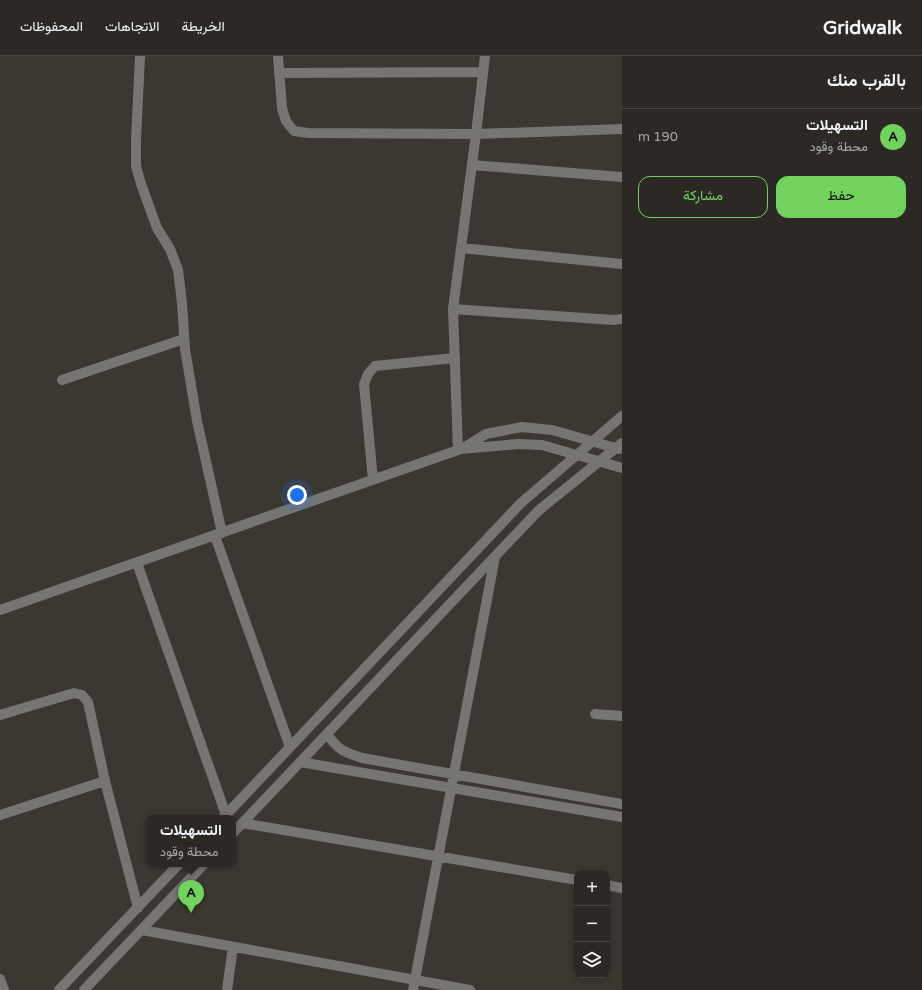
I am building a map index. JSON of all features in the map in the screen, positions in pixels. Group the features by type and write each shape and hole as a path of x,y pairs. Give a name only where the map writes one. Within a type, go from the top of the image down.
{"street":[{"path":"140,56 136,166 157,228 170,249 178,270 184,339 197,421 218,534 290,747"},
{"path":"278,56 282,108 286,121 294,131 308,133 476,134 622,129"},
{"path":"460,450 453,309 485,56"},
{"path":"279,73 483,72"},
{"path":"472,165 622,178"},
{"path":"461,248 622,264"},
{"path":"453,309 614,320 622,319"},
{"path":"62,380 184,339"},
{"path":"373,480 364,384 368,374 375,366 455,358"},
{"path":"226,815 521,503 622,416"},
{"path":"0,610 460,450 486,434 522,427 552,430 620,447"},
{"path":"460,450 518,444 542,445 622,468"},
{"path":"236,830 538,511 599,461 620,447"},
{"path":"414,985 494,557"},
{"path":"137,563 223,815"},
{"path":"0,715 74,693 82,695 88,702 105,780 138,908"},
{"path":"596,714 622,716"},
{"path":"326,734 336,746 345,752 362,758 622,804"},
{"path":"300,762 622,817"},
{"path":"0,815 105,780"},
{"path":"242,823 574,879"},
{"path":"59,990 176,867"},
{"path":"84,990 201,867"},
{"path":"610,886 622,888"},
{"path":"142,930 233,947 414,985 470,990"},
{"path":"227,990 233,947"},
{"path":"0,979 4,990"}],"place":[{"name":"التسهيلات","path":"191,913"}]}
